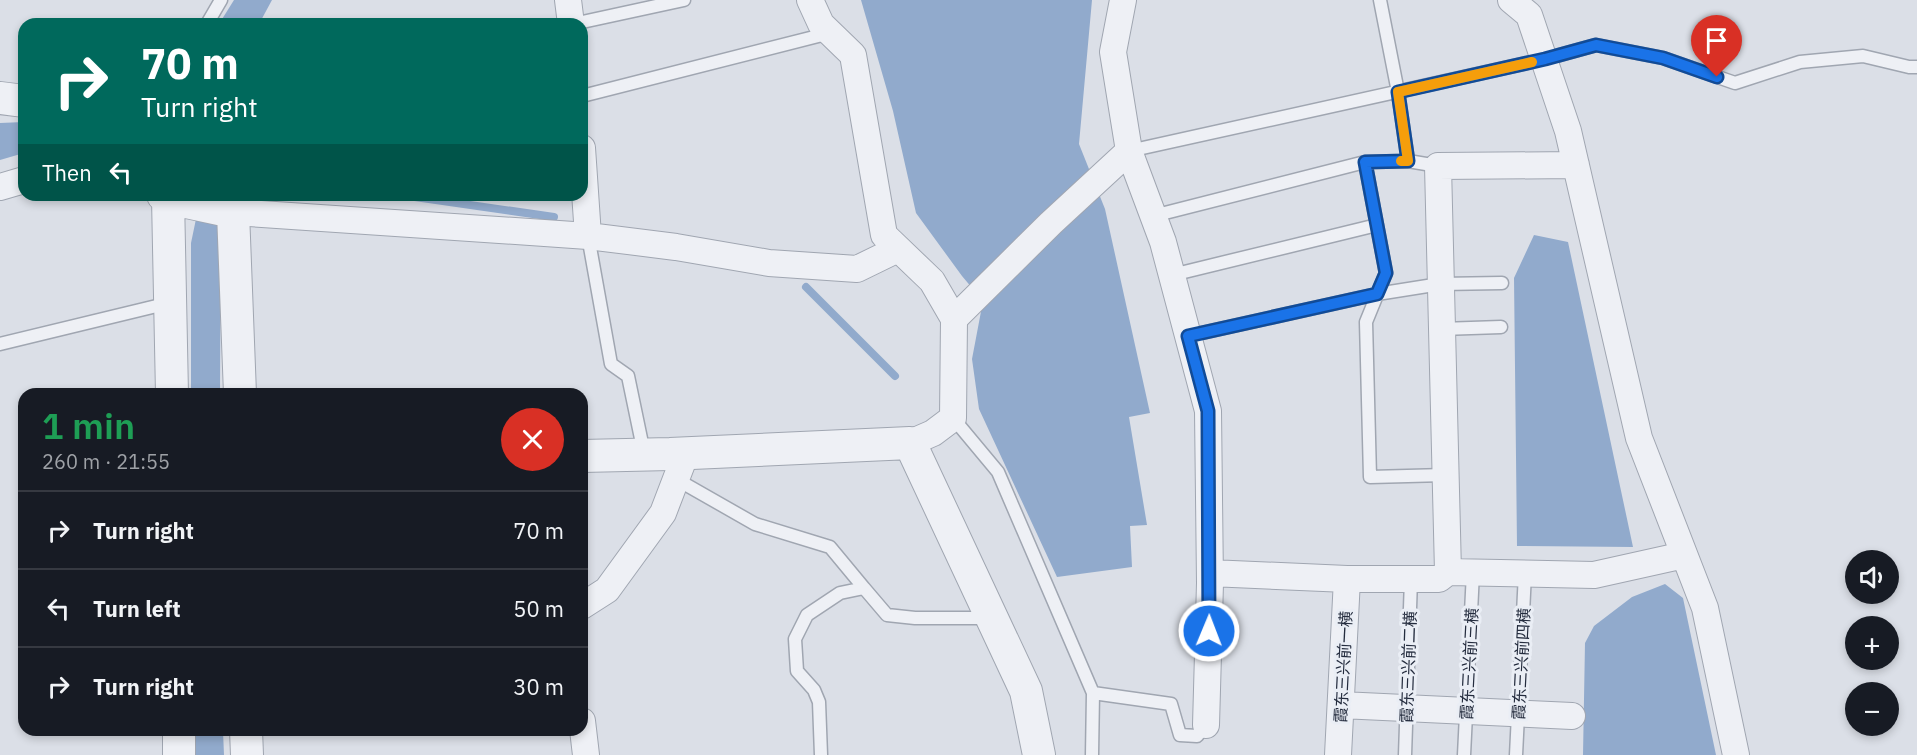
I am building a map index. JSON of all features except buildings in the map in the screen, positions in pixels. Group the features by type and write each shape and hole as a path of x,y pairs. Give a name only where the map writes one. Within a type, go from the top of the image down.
{"street":[{"path":"568,0 571,18"},
{"path":"588,456 645,455 681,466 910,443 933,433 953,418 954,319 932,281 884,235 853,55 821,24 810,0"},
{"path":"1123,0 1113,52 1129,151 1163,242 1208,411 1209,573 1206,725"},
{"path":"1511,0 1529,15 1568,131 1639,438 1705,608 1736,755"},
{"path":"0,98 18,100"},
{"path":"954,319 1051,223 1129,151"},
{"path":"1448,572 1438,166 1576,165"},
{"path":"0,187 18,182"},
{"path":"166,201 172,388"},
{"path":"184,201 233,212 588,236 676,247 769,263 857,269 898,249"},
{"path":"586,201 588,236"},
{"path":"233,212 240,388"},
{"path":"910,443 1026,691 1039,755"},
{"path":"588,602 607,590 663,513 681,466"},
{"path":"1209,573 1347,579 1439,579 1448,572 1594,575 1684,555"},
{"name":"霞东三兴前一横","path":"1338,755 1347,579"},
{"path":"1341,705 1467,709 1572,716"},
{"path":"178,736 179,755"},
{"path":"246,736 247,755"},
{"path":"584,736 586,755"}],"lane":[{"path":"210,18 221,0"},
{"path":"588,21 684,0"},
{"path":"1380,0 1398,92 1408,161"},
{"path":"588,94 830,33"},
{"path":"1129,151 1545,59 1596,45 1663,58 1735,83 1800,62 1863,56 1917,67"},
{"path":"1153,216 1365,162 1408,161 1438,166"},
{"path":"1365,162 1386,273 1366,321 1370,477 1445,475"},
{"path":"1172,275 1377,225"},
{"path":"588,236 611,364 628,376 645,455"},
{"path":"1188,336 1377,294 1440,284 1502,283"},
{"path":"0,344 170,303"},
{"path":"1441,329 1501,327"},
{"path":"953,418 998,472 1093,693 1092,755"},
{"path":"681,466 755,524 830,547 887,615 915,618 992,618"},
{"name":"霞东三兴前三横","path":"1464,755 1473,572"},
{"name":"霞东三兴前四横","path":"1516,755 1525,573"},
{"name":"霞东三兴前二横","path":"1405,755 1411,579"},
{"path":"821,755 819,702 814,690 797,671 795,639 807,615 840,593 864,588"},
{"path":"1093,693 1171,704 1180,735 1197,736 1206,725"}],"water":[{"path":"234,0 272,0 262,18 223,18"},
{"path":"861,0 1092,0 1079,144 1105,209 1150,413 1129,417 1147,525 1130,526 1132,567 1057,577 979,409 972,359 983,301 916,213 893,111"},
{"path":"18,122 18,155 0,160 0,123"},
{"path":"200,201 221,201 220,388 191,388 191,243"},
{"path":"1534,235 1568,242 1633,547 1517,546 1514,278"},
{"path":"1665,584 1683,598 1716,755 1583,755 1585,643 1594,626 1632,597"},
{"path":"193,736 223,736 224,755 194,755"}],"waterway":[{"path":"443,201 554,217"},
{"path":"806,287 895,376"}],"slow traffic":[{"path":"1401,161 1408,161 1398,92 1532,62"}],"route":[{"path":"1209,631 1208,411 1188,336 1377,294 1386,273 1365,162 1408,161 1398,92 1545,59 1596,45 1663,58 1717,77"}]}
